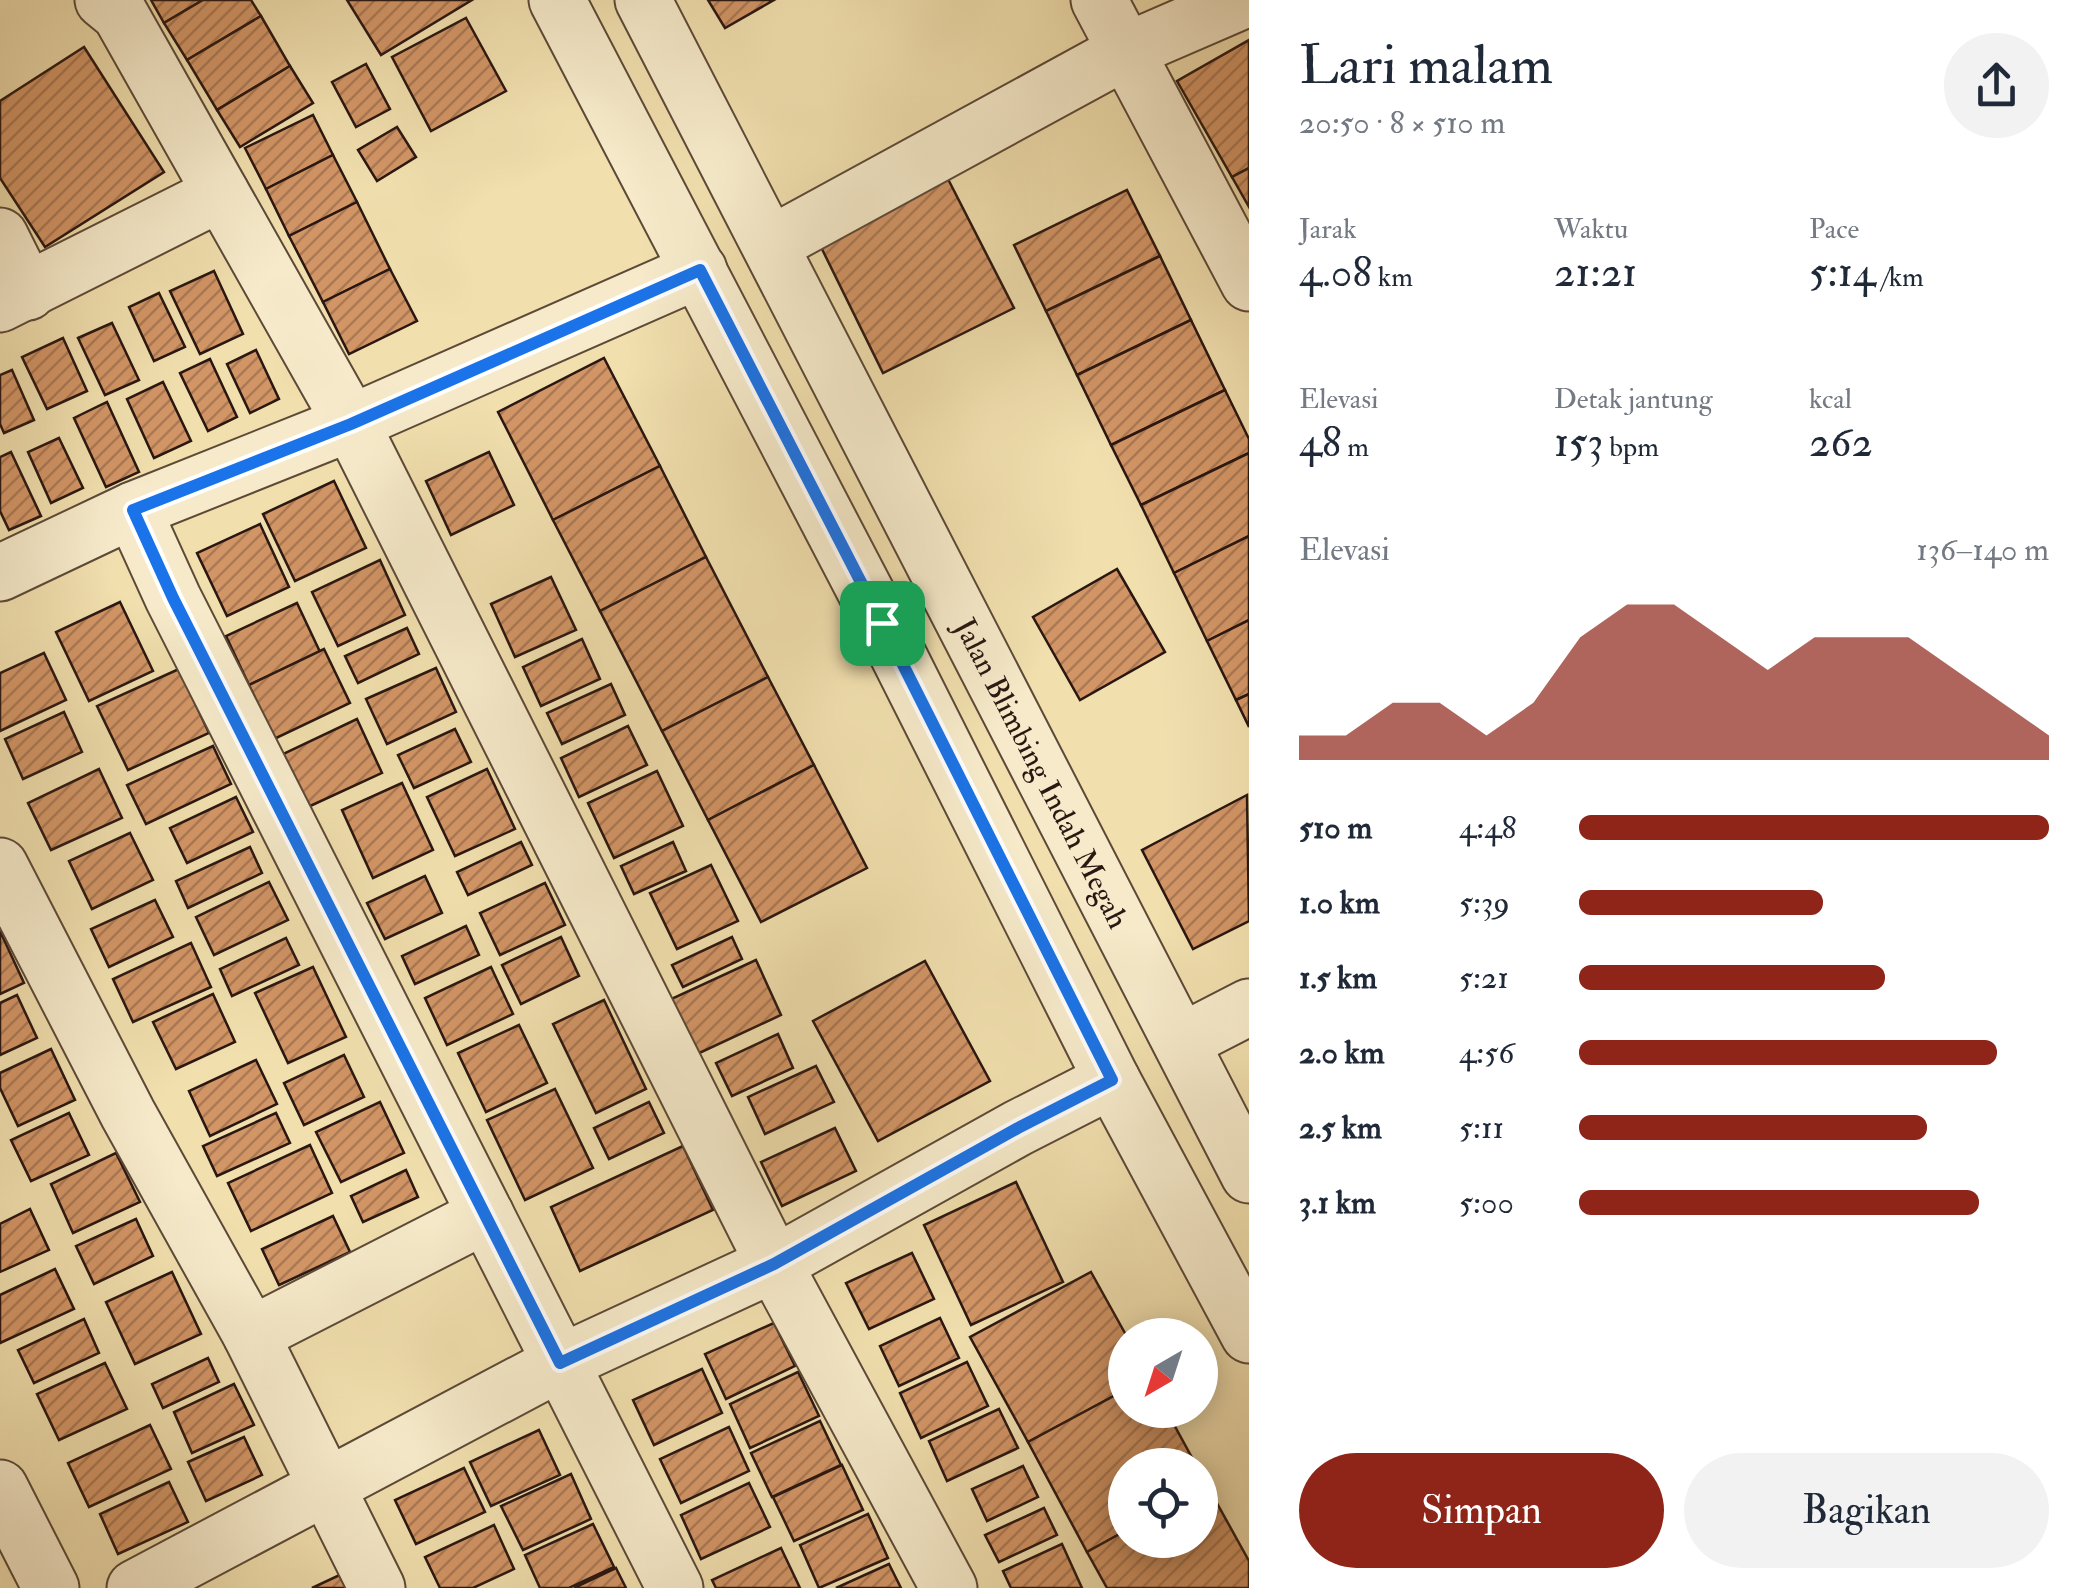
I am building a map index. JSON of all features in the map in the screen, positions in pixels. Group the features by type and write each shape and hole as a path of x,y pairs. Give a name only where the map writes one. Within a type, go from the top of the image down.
{"street":[{"path":"103,0 120,14 351,424 774,1264 949,1588"},
{"path":"557,0 882,623 1112,1080 1249,1335"},
{"name":"Jalan Blimbing Indah Megah","path":"643,0 1249,1174"},
{"path":"1099,0 1249,284"},
{"path":"770,245 1126,50 1244,0"},
{"path":"0,236 14,298 222,193"},
{"path":"0,573 133,510 351,424 700,270"},
{"path":"133,510 182,616 675,1588"},
{"path":"882,623 951,594"},
{"path":"0,866 128,1114 251,1335 377,1588"},
{"path":"1180,1042 1249,1006"},
{"path":"135,1588 560,1363 774,1264 1112,1080"},
{"path":"251,1335 486,1215"},
{"path":"0,1488 51,1588"}],"building":[{"path":"151,0 203,0 164,23"},
{"path":"203,0 251,0 261,16 187,60 164,23"},
{"path":"347,0 472,0 381,55"},
{"path":"708,0 774,0 725,28"},
{"path":"261,16 290,66 217,110 187,60"},
{"path":"466,18 506,91 431,131 392,57"},
{"path":"1249,40 1249,168 1232,177 1177,81"},
{"path":"84,47 164,172 45,247 0,178 0,101"},
{"path":"366,64 390,109 356,127 332,82"},
{"path":"290,66 313,103 240,147 217,110"},
{"path":"313,115 333,155 266,189 245,148"},
{"path":"397,127 416,157 377,181 358,150"},
{"path":"333,155 357,202 289,236 266,189"},
{"path":"1249,168 1249,207 1232,177"},
{"path":"948,179 1014,308 883,373 819,243"},
{"path":"1127,190 1160,256 1046,311 1014,245"},
{"path":"357,202 390,269 323,302 289,236"},
{"path":"1160,256 1191,320 1077,375 1046,311"},
{"path":"390,269 417,321 349,354 323,302"},
{"path":"214,271 243,334 200,354 170,291"},
{"path":"159,293 185,347 154,361 129,307"},
{"path":"1191,320 1225,390 1111,445 1077,375"},
{"path":"112,323 139,380 105,395 78,338"},
{"path":"63,338 87,391 47,409 22,357"},
{"path":"256,350 279,399 250,413 227,364"},
{"path":"604,358 660,466 553,520 498,412"},
{"path":"210,359 237,417 208,431 180,373"},
{"path":"12,370 34,420 4,433 0,424 0,375"},
{"path":"163,382 191,441 154,458 127,399"},
{"path":"1225,390 1249,439 1249,453 1141,505 1111,445"},
{"path":"107,402 139,472 106,487 74,418"},
{"path":"59,438 83,488 51,503 28,452"},
{"path":"11,452 41,516 9,530 0,511 0,457"},
{"path":"489,452 514,505 451,535 426,481"},
{"path":"1249,453 1249,536 1174,573 1141,505"},
{"path":"660,466 706,557 600,611 553,520"},
{"path":"334,481 366,548 295,581 263,514"},
{"path":"260,524 289,587 227,616 197,553"},
{"path":"1249,536 1249,620 1207,641 1174,573"},
{"path":"706,557 768,677 662,731 600,611"},
{"path":"380,560 405,615 338,646 312,592"},
{"path":"1117,569 1165,652 1080,700 1033,617"},
{"path":"551,577 576,630 515,657 491,604"},
{"path":"120,602 153,671 89,701 56,632"},
{"path":"297,603 320,652 249,685 226,636"},
{"path":"1249,620 1249,694 1236,700 1207,641"},
{"path":"407,628 419,654 358,683 345,656"},
{"path":"582,639 600,679 541,706 523,667"},
{"path":"324,649 350,703 274,739 249,685"},
{"path":"44,653 66,700 0,731 0,673"},
{"path":"436,668 456,712 387,744 366,699"},
{"path":"179,669 209,733 128,770 97,706"},
{"path":"768,677 814,765 708,820 662,731"},
{"path":"611,684 625,715 562,744 547,713"},
{"path":"1249,694 1249,727 1236,700"},
{"path":"64,712 82,752 23,779 5,739"},
{"path":"357,719 382,773 308,807 283,754"},
{"path":"628,726 647,765 579,797 561,758"},
{"path":"455,729 471,762 414,788 398,755"},
{"path":"213,746 231,784 146,824 127,785"},
{"path":"814,765 867,868 761,922 708,820"},
{"path":"99,769 122,818 51,850 28,803"},
{"path":"487,769 515,829 455,856 427,797"},
{"path":"657,771 683,826 614,858 588,803"},
{"path":"402,783 433,850 373,878 342,810"},
{"path":"1247,795 1249,921 1193,949 1142,850"},
{"path":"236,797 253,832 187,863 170,828"},
{"path":"130,833 153,880 92,909 69,861"},
{"path":"521,842 532,865 468,895 457,872"},
{"path":"673,842 686,871 634,894 621,866"},
{"path":"250,847 262,873 188,908 176,881"},
{"path":"711,865 738,921 677,949 650,893"},
{"path":"425,876 442,913 385,939 367,903"},
{"path":"269,882 288,920 214,955 196,917"},
{"path":"545,883 565,925 500,955 480,913"},
{"path":"155,900 173,937 109,967 91,929"},
{"path":"466,926 479,955 415,984 402,956"},
{"path":"0,931 24,983 0,994"},
{"path":"561,937 579,976 521,1004 502,965"},
{"path":"732,937 742,959 683,987 672,965"},
{"path":"286,938 299,965 232,996 220,969"},
{"path":"191,943 211,987 133,1022 113,979"},
{"path":"756,960 781,1015 695,1055 669,1000"},
{"path":"925,961 990,1081 878,1141 813,1021"},
{"path":"313,967 346,1037 288,1063 255,993"},
{"path":"491,967 513,1014 447,1045 425,998"},
{"path":"213,994 235,1042 176,1069 153,1022"},
{"path":"17,995 37,1038 0,1055 0,1003"},
{"path":"604,1000 646,1089 596,1113 553,1024"},
{"path":"519,1025 547,1083 486,1112 458,1053"},
{"path":"778,1034 793,1068 732,1096 716,1063"},
{"path":"51,1049 75,1100 18,1126 0,1088 0,1073"},
{"path":"344,1055 364,1097 304,1125 284,1083"},
{"path":"256,1060 277,1104 210,1136 189,1091"},
{"path":"816,1066 834,1102 765,1134 748,1097"},
{"path":"555,1089 593,1168 525,1200 487,1120"},
{"path":"380,1102 404,1153 341,1182 316,1132"},
{"path":"649,1102 664,1133 609,1159 594,1128"},
{"path":"69,1113 89,1155 31,1181 11,1140"},
{"path":"276,1113 290,1143 217,1176 203,1146"},
{"path":"835,1128 856,1171 782,1206 761,1162"},
{"path":"310,1145 332,1193 251,1231 228,1183"},
{"path":"683,1146 713,1210 580,1271 551,1207"},
{"path":"116,1153 140,1202 73,1233 51,1184"},
{"path":"406,1170 418,1197 363,1222 351,1196"},
{"path":"1016,1182 1063,1282 971,1325 924,1225"},
{"path":"30,1209 49,1250 0,1272 0,1224"},
{"path":"333,1216 350,1252 279,1285 262,1249"},
{"path":"136,1219 153,1256 94,1284 76,1246"},
{"path":"912,1253 934,1299 869,1329 846,1283"},
{"path":"55,1269 74,1309 0,1343 0,1295"},
{"path":"172,1272 201,1334 135,1364 106,1302"},
{"path":"1091,1272 1117,1318 1108,1318 1108,1399 1028,1442 970,1337"},
{"path":"940,1318 959,1358 899,1386 880,1346"},
{"path":"84,1319 99,1353 34,1383 18,1350"},
{"path":"774,1323 795,1366 726,1399 705,1354"},
{"path":"208,1358 219,1382 163,1408 152,1384"},
{"path":"967,1362 988,1406 921,1438 900,1393"},
{"path":"105,1363 127,1409 59,1440 37,1394"},
{"path":"702,1369 722,1413 654,1445 633,1400"},
{"path":"798,1372 819,1416 750,1448 730,1404"},
{"path":"234,1384 254,1425 192,1453 174,1412"},
{"path":"1108,1399 1108,1428 1176,1428 1187,1448 1108,1448 1108,1540 1087,1552 1028,1442"},
{"path":"999,1409 1018,1448 947,1481 929,1441"},
{"path":"820,1421 841,1465 772,1497 751,1453"},
{"path":"150,1425 171,1469 89,1507 68,1463"},
{"path":"729,1427 749,1471 681,1503 660,1459"},
{"path":"539,1430 560,1475 491,1506 470,1462"},
{"path":"244,1437 262,1475 206,1501 188,1462"},
{"path":"842,1465 863,1510 794,1541 773,1497"},
{"path":"1023,1466 1038,1497 987,1521 972,1489"},
{"path":"464,1468 485,1512 416,1544 395,1500"},
{"path":"571,1474 591,1519 523,1550 501,1506"},
{"path":"169,1482 188,1522 118,1554 100,1514"},
{"path":"749,1483 770,1527 701,1559 681,1515"},
{"path":"1218,1505 1249,1561 1249,1588 1107,1588 1087,1552 1108,1540 1108,1558 1218,1558"},
{"path":"1044,1508 1057,1535 999,1562 985,1535"},
{"path":"868,1514 888,1558 819,1588 800,1545"},
{"path":"593,1524 614,1567 569,1588 540,1588 525,1555"},
{"path":"494,1525 514,1569 473,1588 440,1588 425,1557"},
{"path":"1062,1544 1082,1588 1011,1588 1003,1571"},
{"path":"781,1548 800,1588 716,1588 712,1580"},
{"path":"889,1564 901,1588 836,1588"},
{"path":"616,1568 626,1588 574,1588"},
{"path":"344,1573 351,1588 312,1588"}],"route":[{"path":"700,270 882,623 1112,1080 774,1264 560,1363 173,598 133,510 351,424 700,270"}]}
